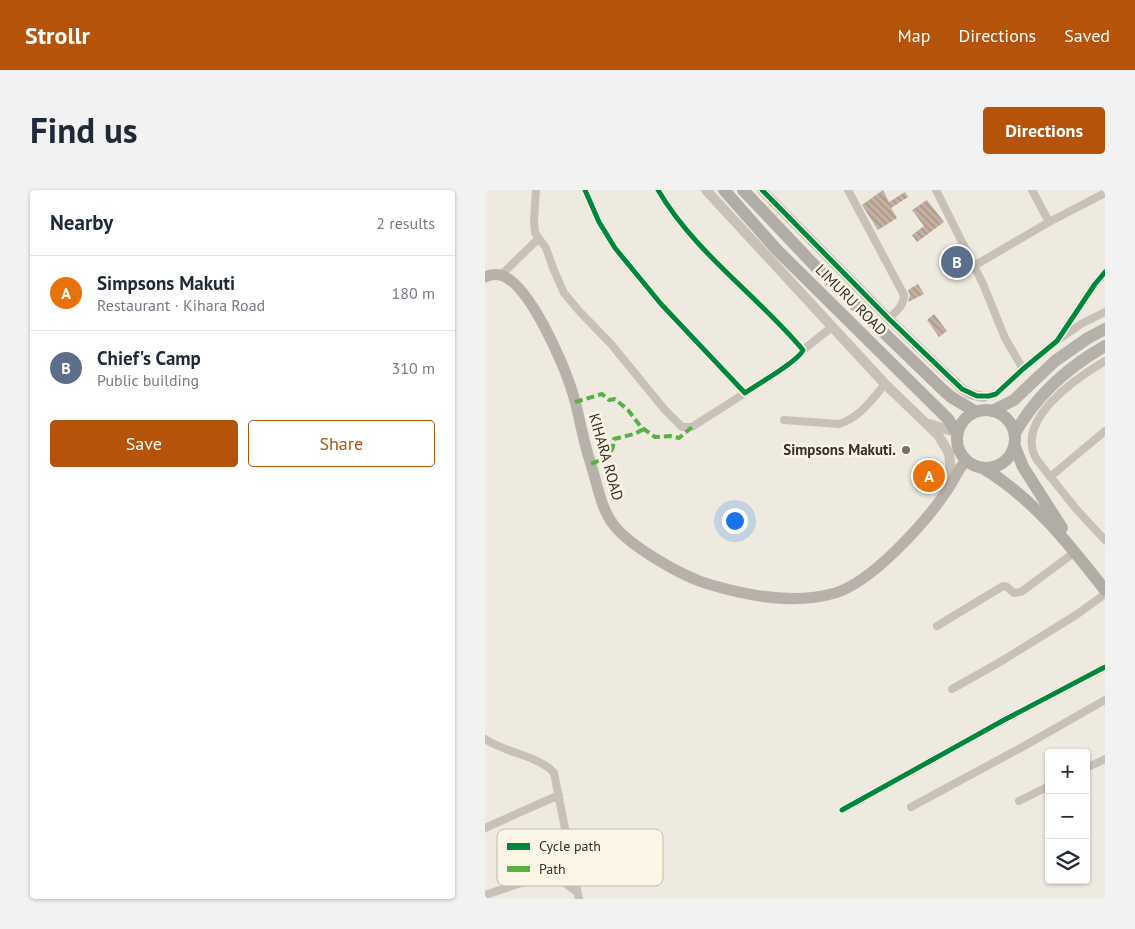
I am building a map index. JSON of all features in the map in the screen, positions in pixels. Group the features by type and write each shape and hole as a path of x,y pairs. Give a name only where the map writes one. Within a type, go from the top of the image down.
{"highway":[{"name":"LIMURU ROAD","path":"724,190 777,250 948,419 956,432"},
{"name":"LIMURU ROAD","path":"743,190 815,267 942,389 951,397 976,412"},
{"path":"1075,552 1023,467 1015,447 1015,432 1011,425 1002,415 992,411 976,412 963,420 956,432 958,448 965,460 1006,482 1046,519 1105,590"},
{"path":"983,468 1001,464 1015,447"}],"main road":[{"path":"485,277 501,275"},
{"name":"KIHARA ROAD","path":"501,275 519,288 527,297 559,358 573,392 583,437 604,508 611,520 621,533 632,542 681,573 703,582 737,592 761,596 798,598 835,593 863,579 887,558 945,493 965,460"},
{"path":"992,411 1014,400 1055,361 1088,338 1105,329"},
{"path":"1015,432 1031,408 1054,383 1090,355 1105,346"}],"street":[{"path":"537,190 534,220 535,233 546,248 564,293 611,344 665,410 682,427 692,428 787,366 832,326"},
{"path":"585,190 599,222 615,248 661,304 745,393"},
{"path":"658,190 679,221 699,245 803,350"},
{"path":"706,190 885,384 938,435 949,452 952,480"},
{"path":"762,190 889,318 962,389 970,394 984,397 997,394 1023,369 1057,341 1081,324 1105,312"},
{"path":"847,190 904,295 904,301 901,306 889,318"},
{"path":"936,190 974,266 1005,338 1023,369"},
{"path":"1032,190 1049,222"},
{"path":"974,266 1101,193"},
{"path":"501,275 538,239"},
{"path":"1057,341 1105,272"},
{"path":"1105,361 1086,372 1053,401 1039,418 1033,430 1031,452 1077,510 1105,540"},
{"path":"783,420 844,422 863,409 885,384"},
{"path":"926,423 956,432"},
{"path":"1050,477 1105,431"},
{"path":"937,626 1003,586 1014,593 1021,592 1075,552"},
{"path":"952,689 1061,625 1105,594"},
{"path":"842,810 1004,720 1105,667"},
{"path":"911,807 1105,700"},
{"path":"485,739 501,749 551,768 554,772 566,829"},
{"path":"1090,766 1105,759"},
{"path":"1019,801 1045,788"},
{"path":"485,828 559,795"},
{"path":"485,895 512,886"},
{"path":"567,886 578,895"}],"building":[{"path":"883,190 889,202 905,192 908,197 891,208 897,218 878,230 862,205"},
{"path":"927,200 944,222 917,242 912,235 924,226 912,210"},
{"path":"918,284 924,294 908,302 910,295 908,290"},
{"path":"934,314 947,331 939,337 927,320"}],"marked path":[{"path":"575,402 602,394 609,400 615,399 628,410 641,427 655,437 670,436 679,438 692,427"},
{"path":"591,464 610,453 614,439 634,434 644,429"}],"cycle path":[{"path":"585,190 599,222 615,248 661,304 745,393 786,366 800,355 803,350 708,254 673,213 658,190"},
{"path":"762,190 889,319 962,389 977,396 996,394 1057,341 1105,272"},
{"path":"842,810 1004,720 1105,667"}],"place":[{"name":"Chief's Camp","path":"957,262"},
{"name":"Simpsons Makuti.","path":"906,450"},
{"name":"Simpsons Makuti","path":"929,476"}]}
